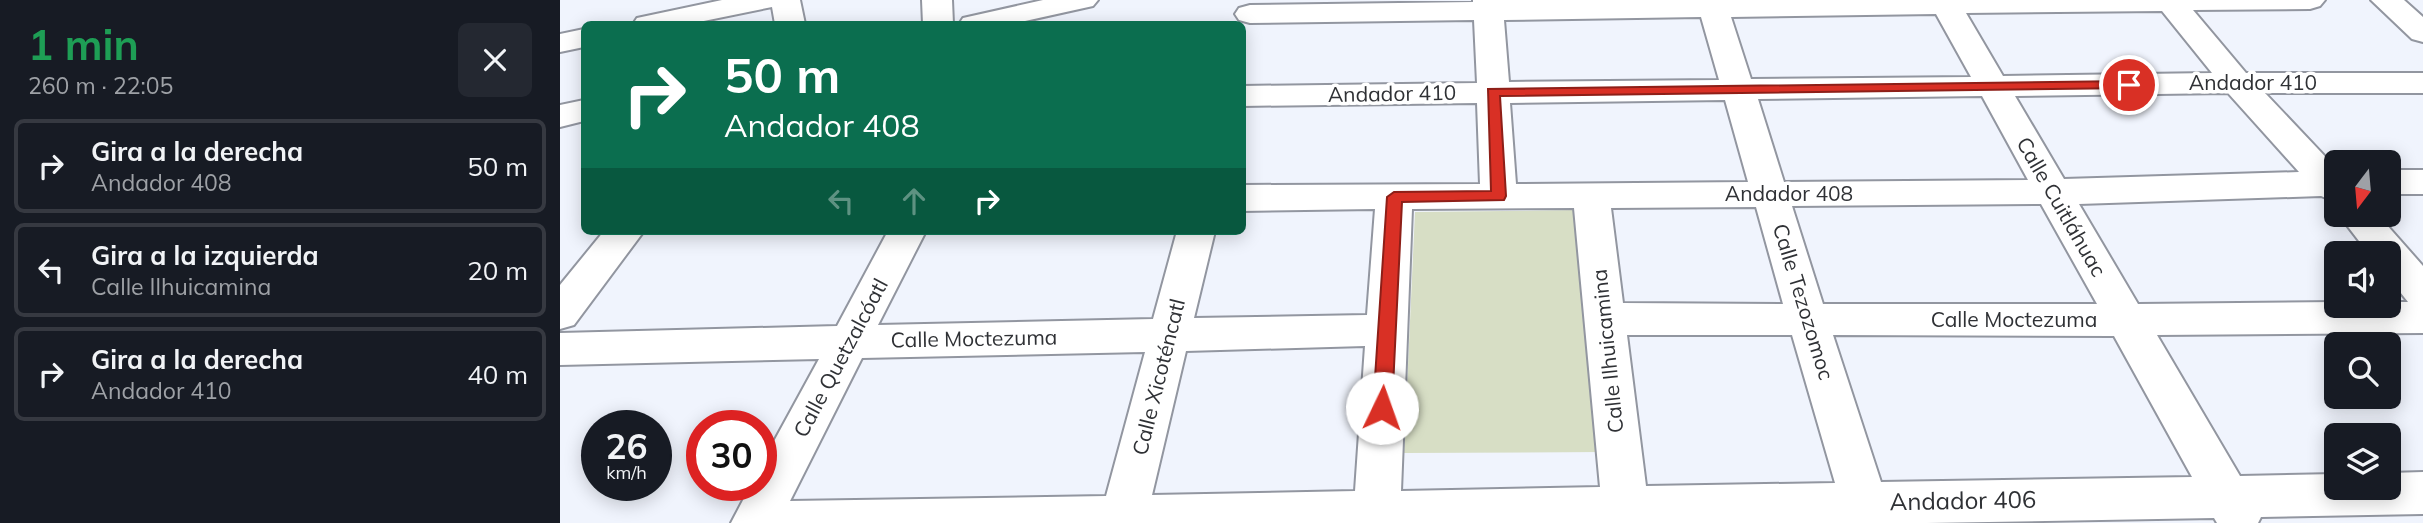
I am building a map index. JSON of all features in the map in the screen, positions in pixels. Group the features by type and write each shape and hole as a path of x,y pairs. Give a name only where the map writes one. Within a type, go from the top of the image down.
{"street":[{"path":"663,21 765,0"},
{"path":"785,0 789,21"},
{"path":"937,0 938,21"},
{"path":"1246,30 1252,7 2310,0"},
{"path":"2386,0 2423,33"},
{"path":"1016,20 1070,2"},
{"path":"2170,2 2237,83 2324,175"},
{"name":"Calle Tezozomoc","path":"1712,3 1867,513"},
{"name":"Calle Cuitláhuac","path":"1944,3 2235,510"},
{"path":"1488,6 1499,196"},
{"path":"560,43 581,39"},
{"name":"Andador 410","path":"1246,96 2423,83"},
{"path":"560,116 581,112"},
{"path":"2401,182 2423,182"},
{"name":"Andador 408","path":"1246,198 2053,192 2324,186"},
{"name":"Calle Ilhuicamina","path":"1591,195 1625,507"},
{"path":"1377,512 1394,197"},
{"path":"2368,228 2423,292"},
{"path":"560,314 622,235"},
{"name":"Calle Quetzalcóatl","path":"755,523 905,235"},
{"name":"Calle Xicoténcatl","path":"1123,520 1195,235"},
{"name":"Calle Moctezuma","path":"1605,319 2126,320 2423,317"},
{"name":"Calle Moctezuma","path":"560,349 1387,330"},
{"name":"Andador 406","path":"790,523 1123,520 1377,512 1506,517 1625,507 1867,513 2235,510 2423,493"}],"green space":[{"path":"1579,210 1603,452 1404,453 1415,212"}],"route":[{"path":"1382,408 1394,197 1499,196 1493,92 2129,85"}]}
